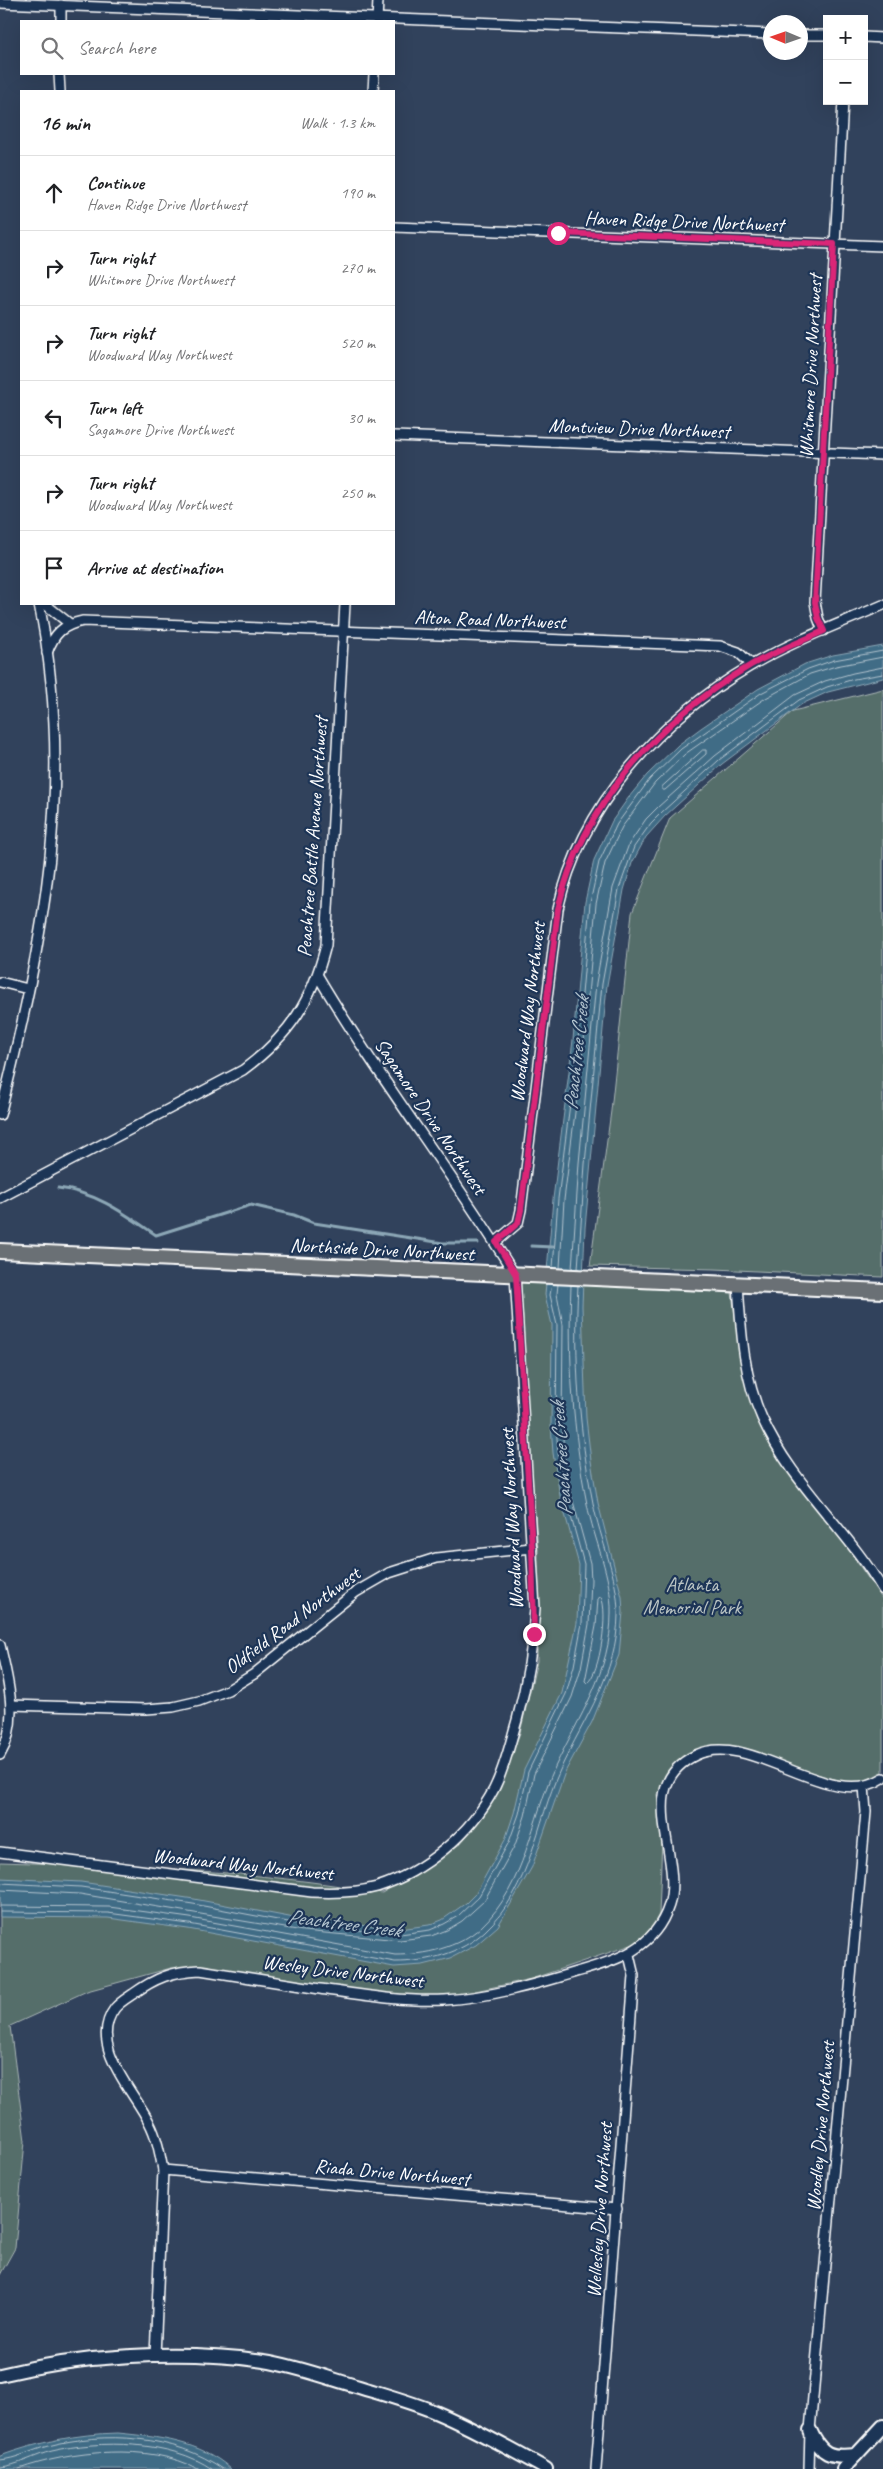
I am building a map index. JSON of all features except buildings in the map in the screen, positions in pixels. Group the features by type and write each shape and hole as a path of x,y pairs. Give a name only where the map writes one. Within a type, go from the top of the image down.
{"main road":[{"name":"Northside Drive Northwest","path":"0,1251 883,1291"},
{"path":"0,2375 75,2362 155,2356 226,2357 266,2362 297,2369 433,2411 465,2425 546,2469"},
{"path":"843,2469 883,2426"},
{"path":"810,2430 817,2444 826,2453 835,2456 856,2455"}],"street":[{"path":"377,19 378,0"},
{"path":"0,3 763,34"},
{"path":"61,5 61,20"},
{"path":"808,35 823,36"},
{"path":"868,37 883,38"},
{"path":"60,75 60,90"},
{"path":"373,90 374,75"},
{"name":"Whitmore Drive Northwest","path":"824,631 818,618 815,602 843,105"},
{"name":"Haven Ridge Drive Northwest","path":"395,227 883,246"},
{"name":"Montview Drive Northwest","path":"395,436 883,455"},
{"path":"0,1115 45,902 54,820 55,737 47,652 39,605"},
{"path":"46,605 70,624 59,630 51,641 47,652"},
{"name":"Peachtree Battle Avenue Northwest","path":"0,1198 243,1070 266,1053 285,1033 302,1010 318,976 326,945 345,605"},
{"name":"Woodward Way Northwest","path":"496,1242 518,1223 521,1210 558,909 563,886 601,808 640,755 692,706 752,665 883,605"},
{"name":"Alton Road Northwest","path":"70,624 83,621 720,646 738,652 752,665"},
{"name":"Sagamore Drive Northwest","path":"318,976 338,1010 446,1173 496,1242 516,1275"},
{"path":"0,982 28,989"},
{"name":"Woodward Way Northwest","path":"0,1852 312,1892 357,1891 376,1887 405,1874 434,1856 459,1836 483,1806 500,1776 524,1695 531,1657 535,1608 516,1275"},
{"path":"738,1284 744,1358 750,1386 762,1418 786,1461 866,1564 883,1590"},
{"name":"Oldfield Road Northwest","path":"11,1705 146,1709 173,1707 200,1701 228,1690 254,1674 356,1592 389,1573 436,1558 532,1548"},
{"path":"0,1645 11,1705 8,1738 0,1755"},
{"name":"Wesley Drive Northwest","path":"155,2356 163,2170 159,2148 150,2124 114,2065 109,2050 108,2029 110,2017 116,2006 159,1977 181,1971 200,1970 373,1997 445,2000 485,1996 521,1989 612,1962 629,1955 654,1934 669,1905 672,1875 664,1826 663,1800 671,1776 687,1760 707,1751 729,1750 837,1785 864,1786 883,1778"},
{"name":"Woodley Drive Northwest","path":"809,2469 810,2430 866,1812 864,1786"},
{"name":"Wellesley Drive Northwest","path":"596,2469 618,2209 634,1976 629,1955"},
{"name":"Riada Drive Northwest","path":"163,2170 618,2209"}],"green space":[{"path":"883,689 883,1277 715,1269 590,1266 611,1111 632,913 670,818 793,711"},
{"name":"Atlanta Memorial Park","path":"514,1271 576,1286 597,1284 732,1293 741,1362 764,1426 883,1600 883,1778 866,1788 722,1747 684,1757 657,1794 662,1839 659,1914 646,1940 531,1979 429,2001 323,1985 171,1968 87,1991 10,2026 25,2141 15,2248 0,2275 0,1862 192,1870 287,1879 382,1893 460,1844 489,1809 520,1733 537,1661 538,1550"}],"water":[{"name":"Peachtree Creek","path":"883,646 883,678 828,692 802,704 722,764 665,816 646,837 632,863 624,890 607,985 585,1228 582,1306 586,1418 591,1461 598,1503 622,1597 623,1612 619,1655 592,1722 565,1772 532,1867 498,1926 476,1945 451,1958 423,1965 394,1967 188,1929 108,1918 0,1917 0,1878 81,1882 194,1899 305,1920 400,1929 429,1925 442,1920 466,1903 476,1893 505,1840 514,1813 524,1770 562,1693 577,1623 579,1565 560,1496 553,1453 551,1424 552,1325 545,1295 553,1199 573,1040 585,902 594,860 612,821 629,797 647,775 678,745 758,689 805,664 833,655"},
{"path":"118,2433 148,2436 192,2446 206,2452 231,2469 0,2469 0,2456 15,2451 72,2437"}],"waterway":[{"path":"58,1188 72,1190 98,1199 156,1235 251,1205 294,1215 314,1223 443,1243 478,1243"},
{"path":"531,1246 553,1247"}],"route":[{"path":"534,1634 535,1608 532,1548 516,1275 496,1242 518,1223 521,1210 558,909 563,886 585,836 620,780 640,755 665,729 721,684 752,665 824,631 818,618 815,602 822,453 830,351 834,244 558,233"}]}
